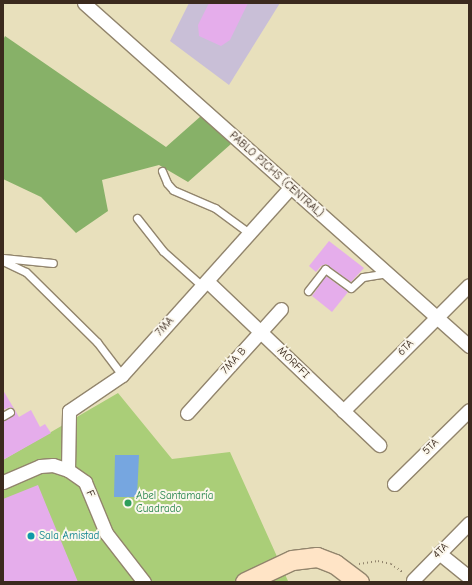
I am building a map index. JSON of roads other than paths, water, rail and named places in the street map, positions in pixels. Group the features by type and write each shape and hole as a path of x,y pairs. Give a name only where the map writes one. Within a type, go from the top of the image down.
{"street":[{"name":"PABLO PICHS (CENTRAL)","path":"84,3 469,346"},
{"name":"7MA","path":"68,470 69,411 122,375 290,188"},
{"name":"MORFFI","path":"204,283 260,332 379,445"},
{"name":"6TA","path":"343,411 469,285"},
{"name":"7MA B","path":"187,413 281,309"},
{"name":"5TA","path":"394,484 469,410"},
{"name":"F","path":"3,482 40,466 53,465 68,470 85,482 106,533 144,582"},
{"name":"4TA","path":"412,580 469,523"},
{"path":"439,553 469,577"},
{"path":"245,582 292,560 317,557 336,564 359,582"}],"lane":[{"path":"162,171 167,183 173,190 214,208 249,233"},
{"path":"137,218 163,252 204,283"},
{"path":"3,260 53,263"},
{"path":"3,260 26,272 97,342 122,375"},
{"path":"308,291 325,269 351,288 363,277 388,273"},
{"path":"3,416 10,412"}],"water":[{"path":"115,455 139,455 137,497 114,497"}],"place":[{"name":"Abel Santamaría Cuadrado","path":"128,503"},
{"name":"Sala Amistad","path":"31,536"}]}
